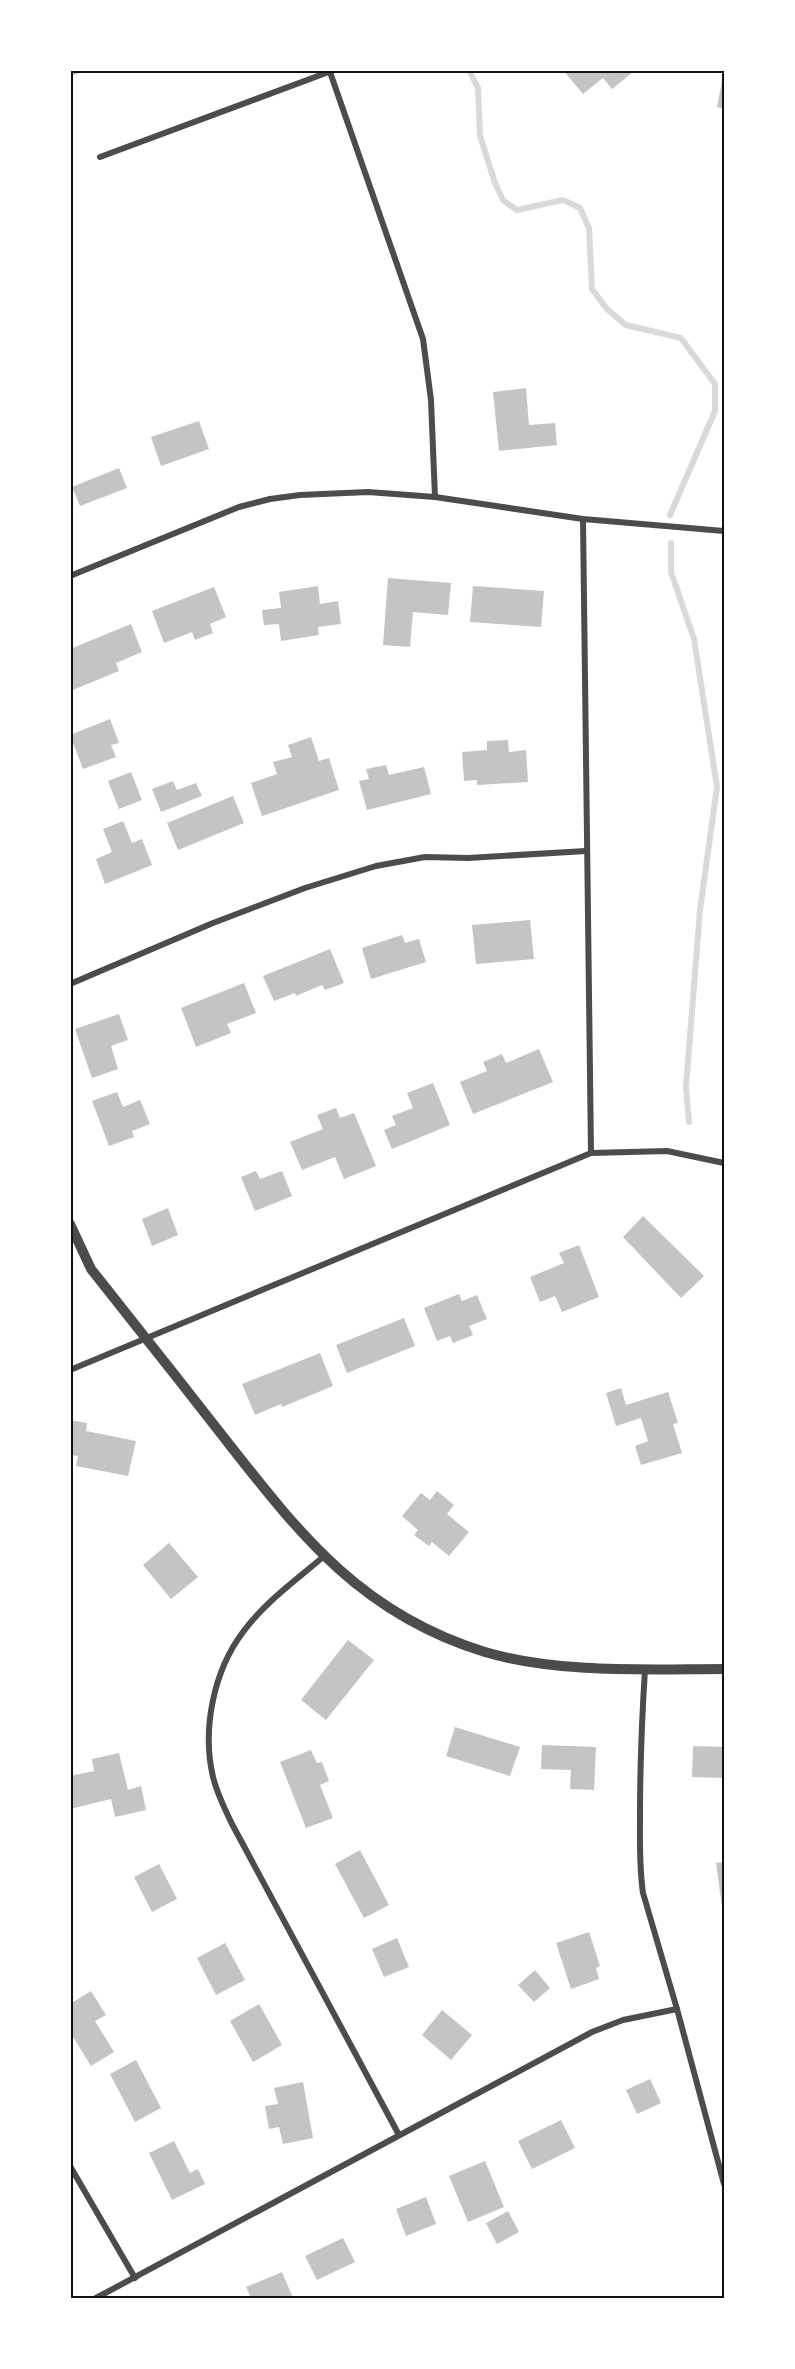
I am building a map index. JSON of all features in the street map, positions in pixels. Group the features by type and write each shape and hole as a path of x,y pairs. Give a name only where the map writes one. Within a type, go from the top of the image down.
{"street":[{"path":"100,157 332,71 423,339 431,400 435,497"},
{"path":"70,576 206,519 270,499 300,495 368,492 435,497 584,519 724,531"},
{"path":"584,519 591,1153"},
{"path":"70,984 295,891 376,866 425,858 468,858 586,851"},
{"path":"70,1370 591,1153 667,1151 724,1163"},
{"path":"70,1224 91,1269 281,1510 323,1557 368,1594 397,1613 445,1637 485,1652 514,1659 571,1666 724,1669"},
{"path":"323,1557 267,1604 242,1633 223,1669 211,1706 210,1761 217,1792 232,1824 399,2135"},
{"path":"645,1669 640,1762 639,1863 643,1893 677,2008 724,2184"},
{"path":"96,2298 609,2024 677,2008"},
{"path":"70,2166 135,2278"}],"building":[{"path":"70,70 86,70 86,71 70,76"},
{"path":"563,70 631,70 633,72 612,89 603,78 583,94"},
{"path":"724,76 724,109 717,107"},
{"path":"526,388 529,425 555,423 557,445 499,451 493,392"},
{"path":"199,421 209,449 161,466 151,437"},
{"path":"119,468 127,488 80,506 72,487"},
{"path":"388,578 451,583 448,615 413,612 410,647 383,645"},
{"path":"318,586 320,604 338,601 341,624 318,627 319,635 281,641 279,624 264,625 262,610 281,608 279,592"},
{"path":"473,586 544,591 541,627 470,622"},
{"path":"214,587 226,617 210,624 213,633 195,640 192,632 164,643 152,611"},
{"path":"131,624 142,652 116,663 119,671 73,690 70,683 70,649"},
{"path":"110,719 119,743 111,745 116,757 83,769 70,735"},
{"path":"311,737 319,761 329,758 339,790 262,816 251,783 277,774 273,762 292,757 288,745"},
{"path":"508,740 509,752 526,750 528,782 477,785 477,780 464,781 462,752 487,750 487,741"},
{"path":"386,765 389,775 424,767 431,794 367,810 359,781 369,779 366,769"},
{"path":"131,772 142,800 119,809 108,781"},
{"path":"173,781 177,790 196,783 202,796 161,812 152,789"},
{"path":"233,796 244,823 178,850 167,823"},
{"path":"123,821 132,843 142,839 152,865 105,884 96,859 112,852 103,829"},
{"path":"530,920 534,959 476,964 472,925"},
{"path":"402,935 405,943 419,939 426,962 371,979 362,948"},
{"path":"330,949 344,983 325,990 322,985 296,996 295,993 274,1001 263,976"},
{"path":"244,983 256,1013 227,1024 231,1033 196,1047 181,1008"},
{"path":"119,1014 128,1040 111,1046 118,1069 92,1078 75,1029"},
{"path":"539,1049 553,1082 473,1114 460,1082 487,1071 483,1062 502,1054 506,1063"},
{"path":"433,1083 450,1125 392,1149 384,1130 396,1125 392,1116 413,1108 407,1093"},
{"path":"117,1092 123,1107 140,1100 150,1124 132,1131 134,1137 109,1146 92,1101"},
{"path":"336,1108 340,1118 354,1113 376,1166 344,1179 335,1157 302,1170 290,1142 323,1129 317,1115"},
{"path":"256,1171 260,1179 282,1171 292,1196 255,1211 241,1177"},
{"path":"168,1208 178,1235 152,1246 142,1219"},
{"path":"643,1216 704,1276 681,1298 623,1237"},
{"path":"579,1245 599,1297 562,1312 555,1296 540,1302 530,1277 564,1263 559,1253"},
{"path":"459,1294 462,1301 477,1295 487,1319 469,1326 473,1335 453,1343 450,1336 437,1341 424,1308"},
{"path":"404,1318 415,1346 347,1373 336,1345"},
{"path":"320,1353 333,1386 282,1407 281,1404 255,1415 242,1384"},
{"path":"621,1388 626,1405 668,1392 678,1423 673,1424 682,1453 641,1465 635,1446 648,1441 641,1418 616,1426 606,1393"},
{"path":"70,1420 87,1423 86,1431 136,1441 128,1476 76,1466 78,1456 70,1455"},
{"path":"437,1491 454,1505 447,1514 469,1532 449,1556 432,1542 429,1546 414,1535 418,1530 402,1516 421,1493 430,1500"},
{"path":"169,1543 198,1577 171,1599 143,1565"},
{"path":"348,1640 374,1660 326,1720 301,1700"},
{"path":"455,1727 520,1747 510,1776 446,1756"},
{"path":"542,1745 596,1747 594,1790 570,1789 571,1770 541,1769"},
{"path":"693,1746 724,1747 724,1778 692,1777"},
{"path":"311,1750 317,1763 322,1762 329,1781 320,1785 333,1818 306,1828 280,1762"},
{"path":"119,1753 128,1790 141,1786 146,1810 115,1817 111,1799 70,1809 70,1776 94,1771 92,1759"},
{"path":"360,1850 389,1905 364,1918 335,1864"},
{"path":"724,1862 724,1914 723,1914 716,1863"},
{"path":"159,1864 177,1899 152,1912 134,1877"},
{"path":"589,1932 600,1966 596,1968 599,1979 571,1989 556,1943"},
{"path":"397,1938 409,1967 384,1977 372,1949"},
{"path":"225,1943 245,1980 216,1995 197,1958"},
{"path":"535,1970 550,1988 534,2002 518,1985"},
{"path":"91,1991 106,2015 95,2021 114,2052 91,2066 70,2032 70,2004"},
{"path":"259,2004 282,2045 253,2062 230,2021"},
{"path":"442,2010 472,2035 451,2060 422,2035"},
{"path":"136,2060 161,2108 135,2122 110,2074"},
{"path":"650,2079 661,2103 637,2114 626,2090"},
{"path":"303,2082 313,2138 283,2144 279,2127 269,2129 265,2106 278,2104 274,2088"},
{"path":"561,2120 575,2148 532,2169 518,2141"},
{"path":"174,2141 190,2173 198,2169 205,2184 172,2200 149,2153"},
{"path":"485,2161 504,2207 468,2222 449,2176"},
{"path":"426,2197 436,2224 406,2236 396,2209"},
{"path":"508,2211 519,2232 497,2244 486,2223"},
{"path":"343,2238 355,2262 317,2280 305,2256"},
{"path":"282,2272 293,2298 251,2298 246,2287"}],"waterway":[{"path":"469,70 478,88 480,136 503,200 517,210 563,200 580,208 589,228 592,289 607,309 626,325 681,338 715,384 715,411 670,515"},
{"path":"671,543 671,572 694,639 717,787 700,910 686,1087 689,1122"}]}
